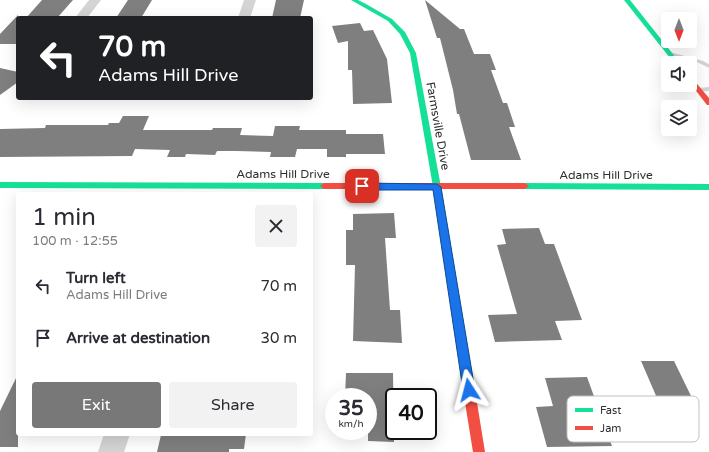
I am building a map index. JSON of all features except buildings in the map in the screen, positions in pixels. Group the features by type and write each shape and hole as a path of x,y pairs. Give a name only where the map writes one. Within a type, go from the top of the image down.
{"street":[{"path":"83,16 95,0"},
{"path":"245,16 250,0"},
{"name":"Farmsville Drive","path":"354,0 391,19 408,38 413,53 437,187 479,452"},
{"path":"627,0 670,54"},
{"path":"697,88 709,103"},
{"name":"Adams Hill Drive","path":"0,185 194,190 437,187 709,187"},
{"path":"111,452 116,436"}],"lane":[{"path":"670,54 701,62 709,66"},
{"path":"699,90 709,89"}],"traffic: fast":[{"path":"354,0 374,9 397,26 403,33 413,53 437,187 468,384"},
{"path":"627,0 671,56"},
{"path":"0,185 324,186"},
{"path":"525,186 709,187"}],"traffic: jam":[{"path":"697,88 709,103"},
{"path":"324,186 525,186"},
{"path":"468,384 479,452"}],"route":[{"path":"362,186 437,187 469,390"}]}
